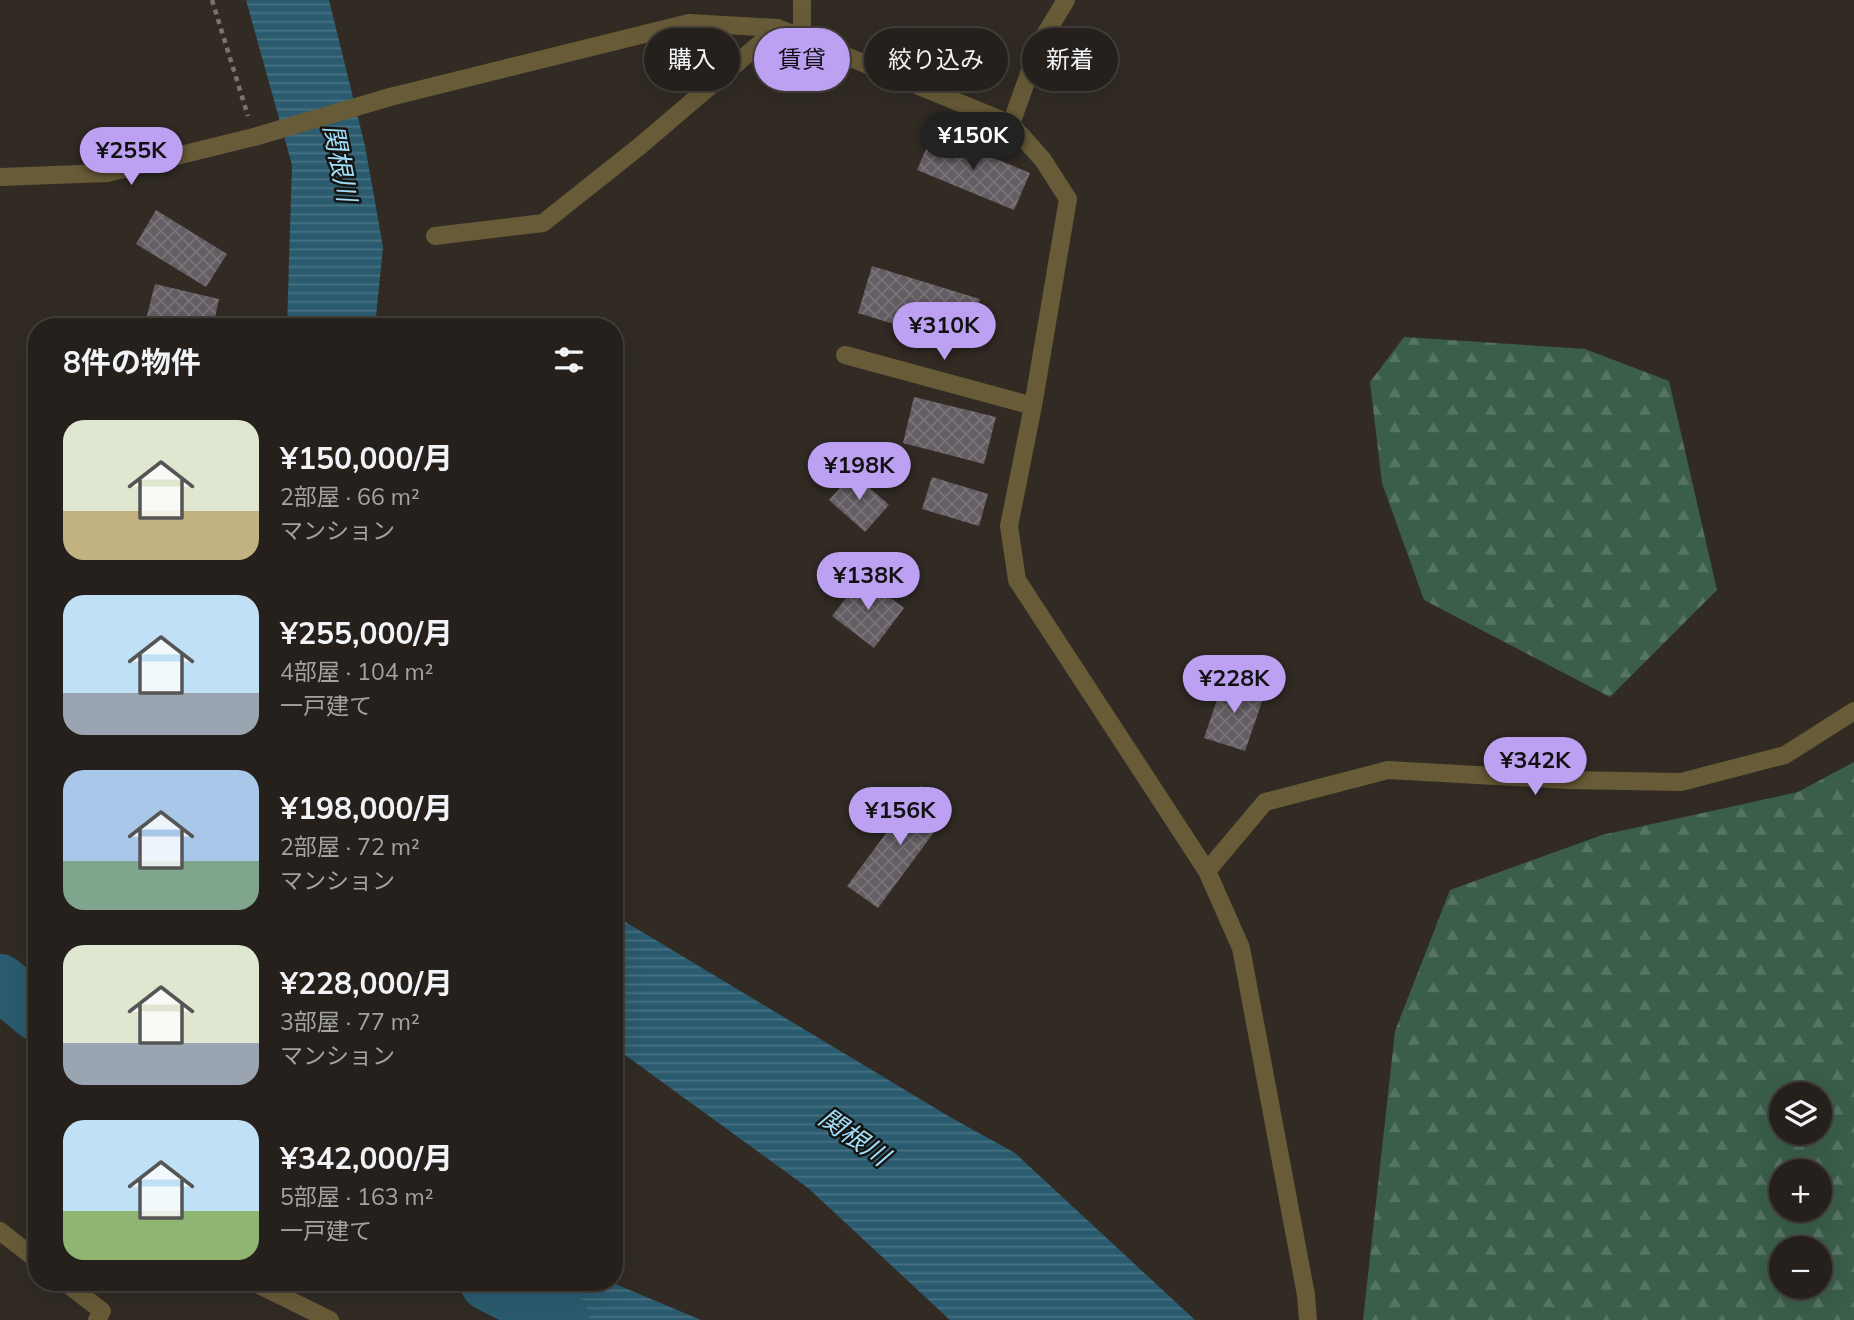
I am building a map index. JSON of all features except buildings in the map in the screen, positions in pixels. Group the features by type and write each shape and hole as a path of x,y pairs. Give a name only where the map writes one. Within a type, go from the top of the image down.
{"street":[{"path":"802,0 802,28"},
{"path":"1011,124 1040,43 1066,0"},
{"path":"0,177 107,173 254,137 390,97 689,23 778,28"},
{"path":"435,236 543,223 640,146 754,49"},
{"path":"850,58 1011,124 1044,160 1068,199 1033,406 1009,526 1017,580 1207,871 1241,948 1306,1294 1308,1320"},
{"path":"845,355 1033,406"},
{"path":"1207,871 1265,802 1388,770 1568,780 1681,782 1785,755 1854,711"},
{"path":"0,1231 28,1253"},
{"path":"76,1291 102,1311 97,1320"},
{"path":"271,1291 330,1320"}],"path":[{"path":"212,0 254,137"}],"green space":[{"path":"1404,337 1585,349 1669,381 1717,590 1610,697 1424,600 1382,483 1370,382"},
{"path":"1854,762 1854,1320 1363,1320 1395,1031 1450,890 1602,835 1798,792"}],"water":[{"name":"関根川","path":"246,0 329,0 365,146 383,247 376,318 287,318 292,165"},
{"name":"関根川","path":"623,920 950,1117 1015,1153 1195,1320 950,1320 808,1188 623,1054"},
{"path":"623,1287 701,1320 534,1320 551,1291 623,1291"}],"waterway":[{"path":"0,982 28,1005"},
{"path":"504,1291 562,1320"}]}
